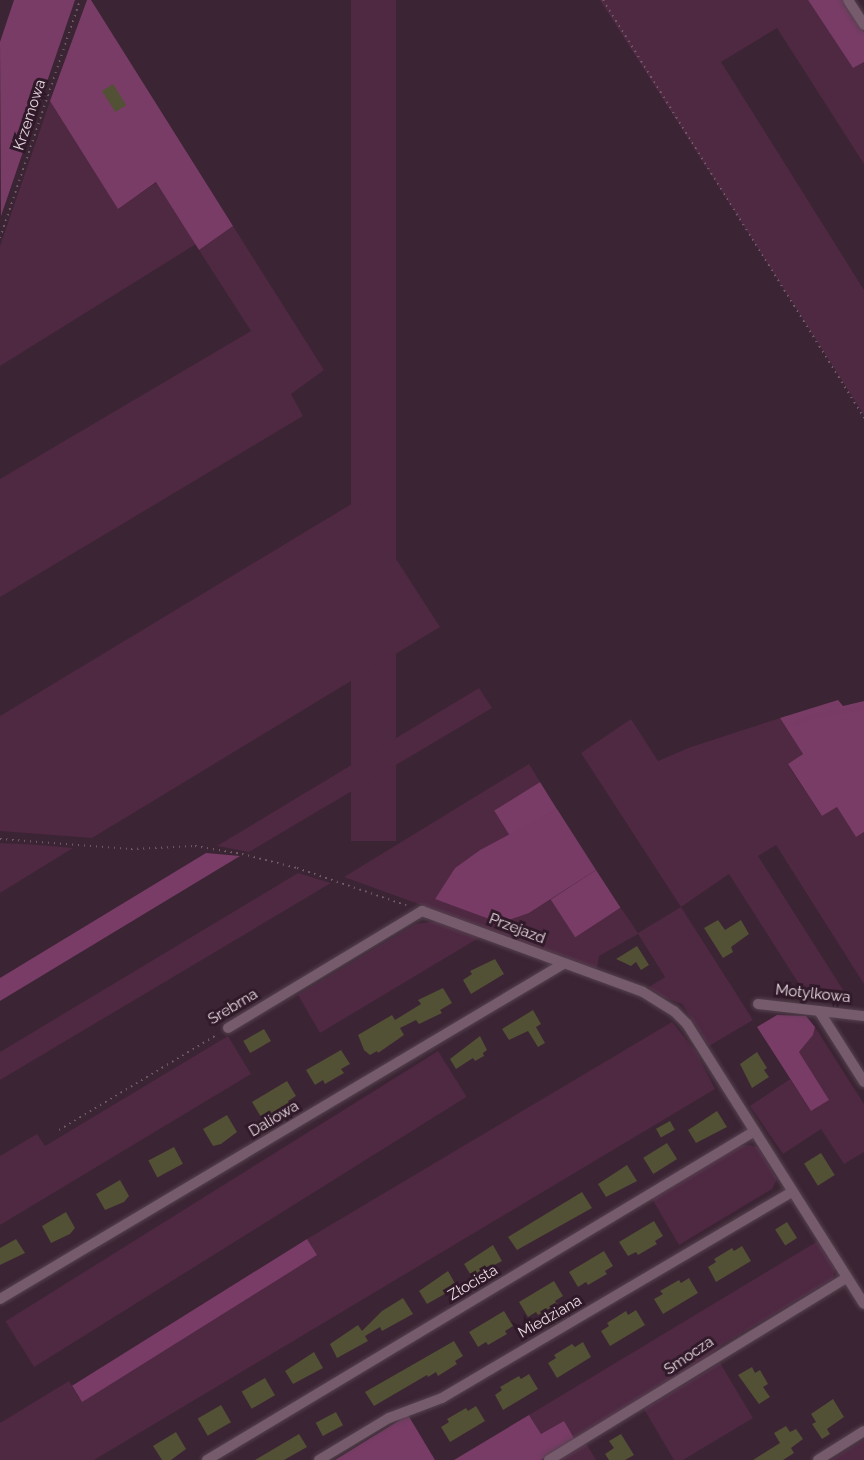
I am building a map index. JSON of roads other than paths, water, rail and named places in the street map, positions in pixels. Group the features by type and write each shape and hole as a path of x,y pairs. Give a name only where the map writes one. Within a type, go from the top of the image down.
{"street":[{"path":"848,0 864,25"},
{"name":"Przejazd","path":"422,911 490,934 643,992 674,1011 687,1024 864,1304"},
{"name":"Srebrna","path":"228,1028 422,911"},
{"name":"Daliowa","path":"0,1299 563,963"},
{"name":"Motylkowa","path":"759,1004 864,1016"},
{"path":"819,1011 864,1082"},
{"name":"Złocista","path":"207,1460 755,1131"},
{"name":"Miedziana","path":"319,1460 389,1418 442,1398 792,1192"},
{"name":"Smocza","path":"549,1460 846,1278"},
{"path":"818,1460 864,1431"}],"waterway":[{"path":"796,723 815,716 864,708"}]}
